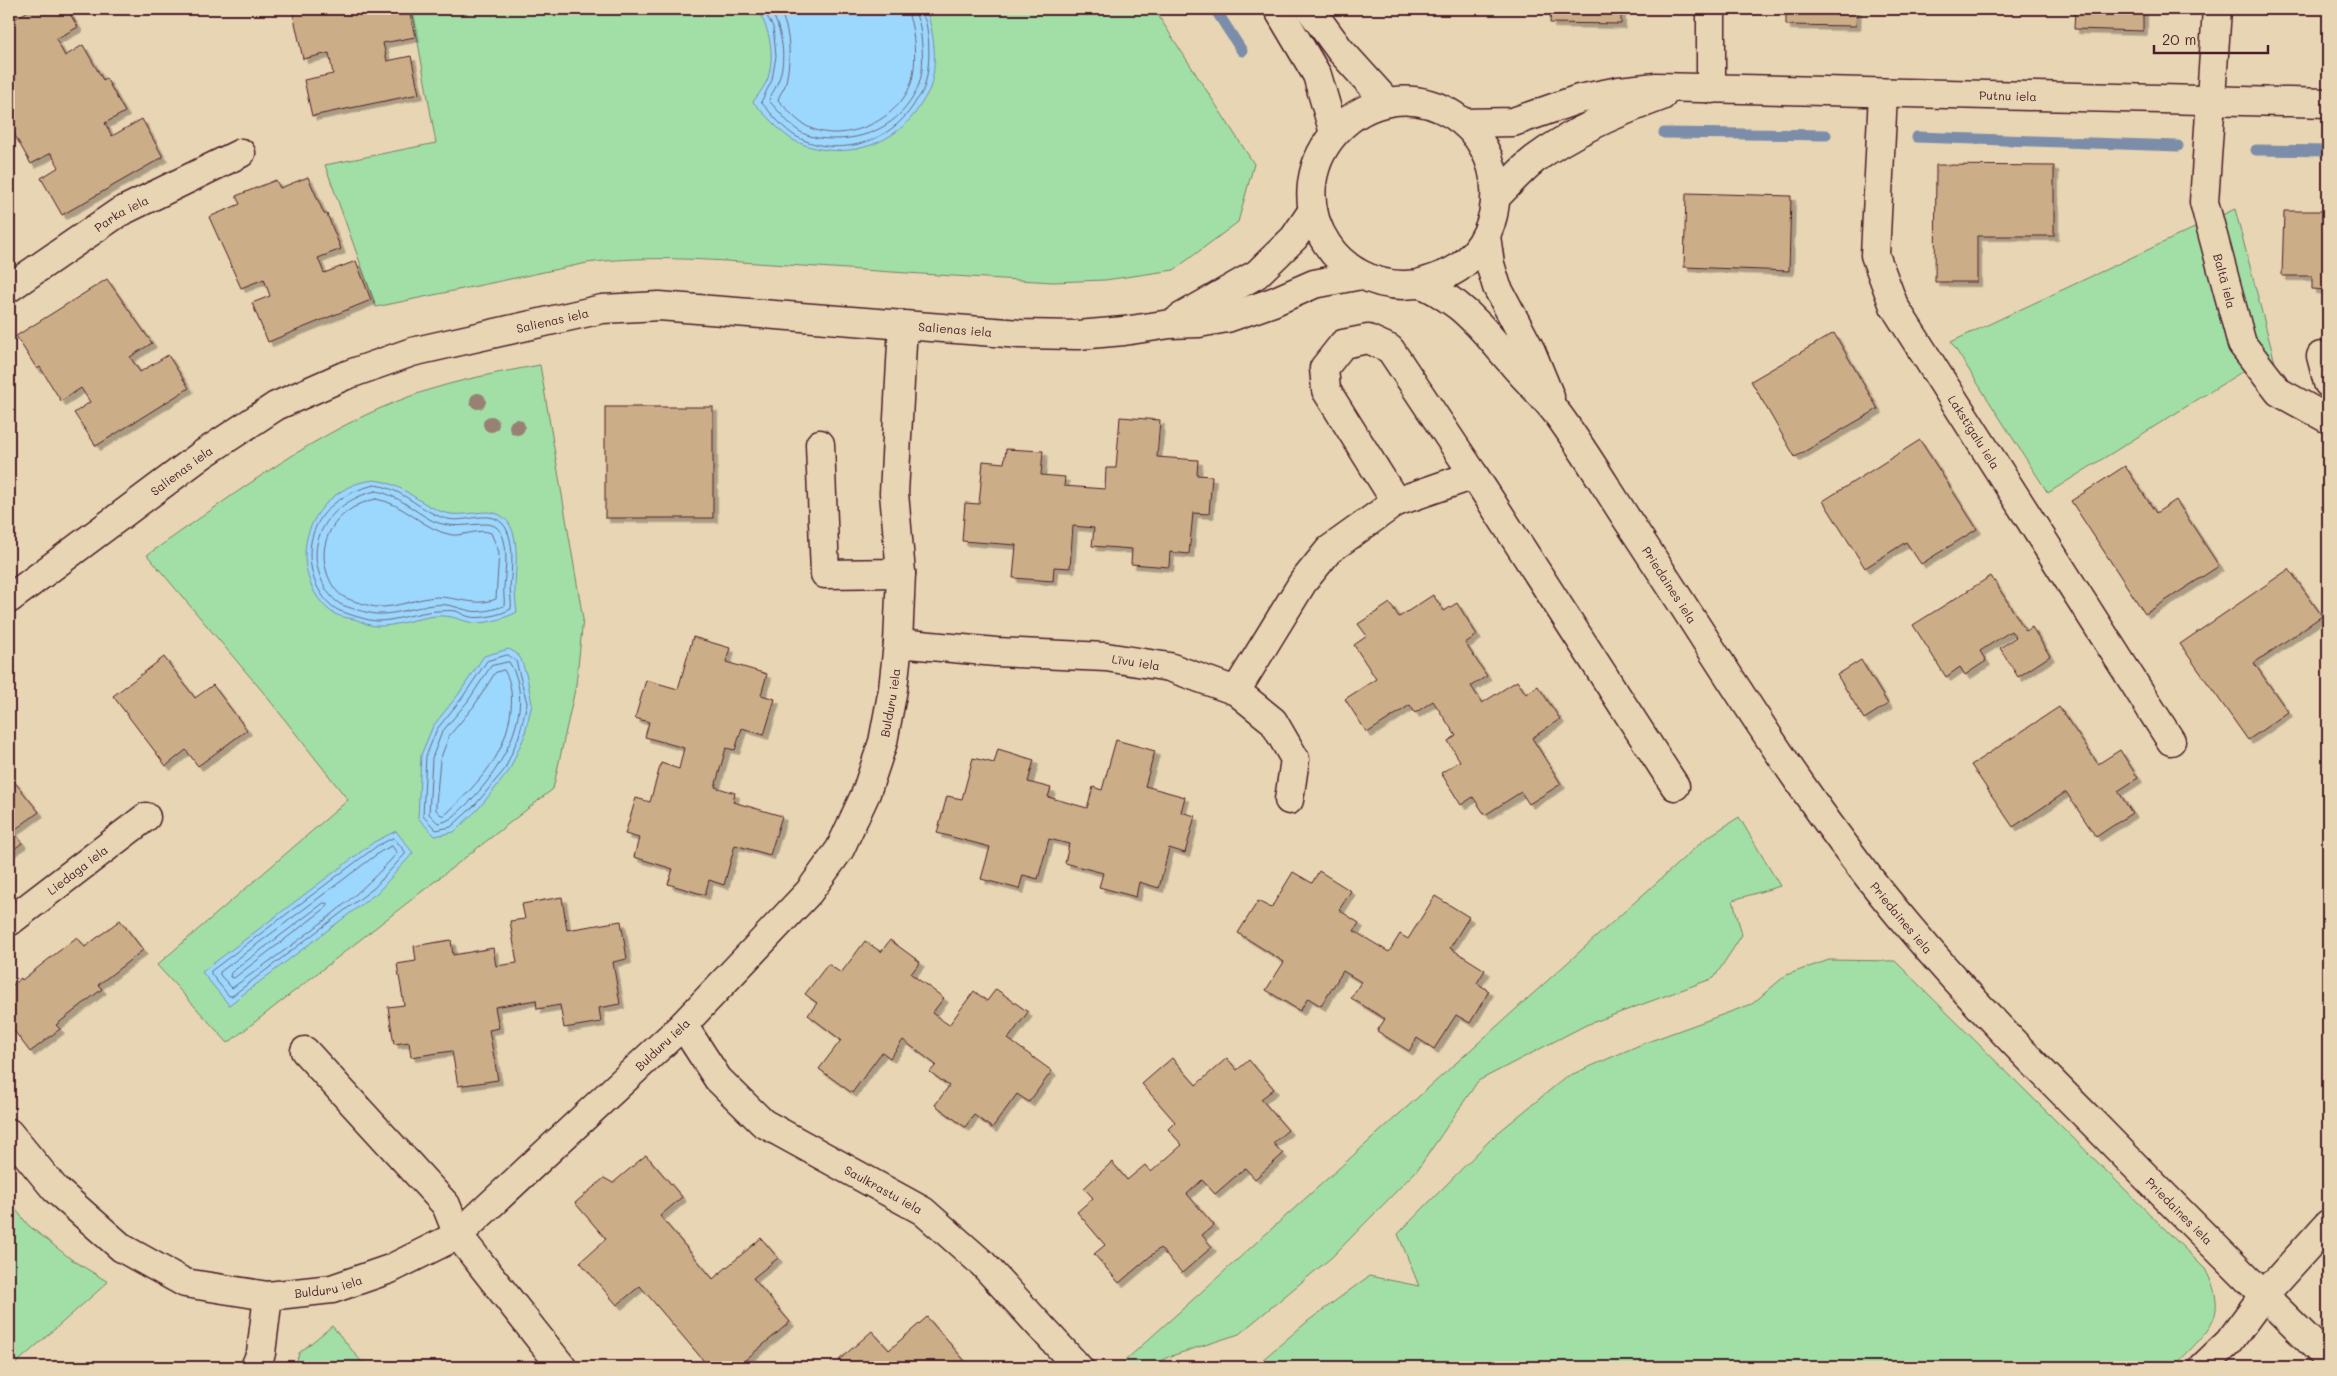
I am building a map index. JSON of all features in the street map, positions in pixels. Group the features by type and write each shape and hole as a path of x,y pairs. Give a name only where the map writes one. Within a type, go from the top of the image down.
{"street":[{"path":"1278,9 1317,75 1334,133"},
{"path":"1310,9 1340,50 1387,102"},
{"path":"1497,196 1534,160 1585,128 1636,106 1699,89 1711,9"},
{"name":"Baltā iela","path":"2217,9 2204,202 2242,344 2279,392 2328,419"},
{"name":"Putnu iela","path":"1464,123 1513,122 1579,99 1619,91 1656,87 1883,94 2328,103"},
{"name":"Lakstīgalu iela","path":"1883,94 1876,255 1894,306 2171,741"},
{"path":"1407,100 1428,104 1447,111 1464,123 1478,138 1489,156 1495,176 1497,196 1486,236 1474,253 1459,267 1441,277 1421,284 1401,285 1380,282 1361,275 1344,263 1330,248 1319,230 1313,210 1312,190 1315,169 1322,150 1334,133 1349,119 1367,108 1387,102 1407,100"},
{"name":"Parka iela","path":"9,288 118,213 241,153"},
{"path":"1170,324 1257,274 1294,238 1313,210"},
{"path":"1486,236 1490,264 1498,287 1531,351 1556,412"},
{"name":"Salienas iela","path":"9,599 203,454 276,406 344,376 412,352 602,309 658,306 1020,334 1078,335 1170,324 1199,323 1227,318 1273,302 1314,284 1361,275"},
{"path":"1421,284 1453,302 1473,318 1556,412"},
{"name":"Bulduru iela","path":"9,1132 55,1189 122,1248 185,1283 268,1296 332,1289 390,1269 458,1235 682,1025 809,892 840,850 866,793 883,742 893,690 898,643 901,573 894,493 904,325"},
{"path":"1396,502 1326,390 1324,368 1343,344 1368,339 1390,349 1474,475 1675,786"},
{"path":"2321,356 2328,383"},
{"name":"Priedaines iela","path":"1556,412 1833,830 1909,927 1994,1024 2263,1296 2328,1359"},
{"path":"820,444 825,574 901,573"},
{"path":"1236,691 1303,582 1329,550 1396,502 1474,475"},
{"name":"Līvu iela","path":"898,643 996,652 1106,657 1169,667 1236,691 1273,721 1295,759 1289,800"},
{"name":"Liedaga iela","path":"9,922 146,816"},
{"name":"Saulkrastu iela","path":"682,1025 718,1078 763,1123 923,1211 983,1264 1078,1367"},
{"path":"305,1051 446,1205 458,1235 562,1367"},
{"path":"2203,1367 2229,1342 2263,1296 2328,1224"},
{"path":"255,1367 261,1353 268,1296"}],"green space":[{"path":"412,9 1154,9 1254,164 1238,222 1174,270 1105,280 1053,282 712,260 612,260 587,263 376,307 325,165 436,143"},
{"path":"2235,209 2277,370 2248,368 2048,493 1951,342"},
{"path":"540,365 583,619 576,685 553,789 228,1043 157,965 348,800 263,692 147,555 266,472 328,434 360,418 429,390 484,376"},
{"path":"1739,817 1780,886 1733,900 1742,935 1714,978 1586,1025 1478,1081 1418,1169 1332,1257 1239,1334 1168,1357 1151,1367 1118,1367 1705,839"},
{"path":"1829,960 1895,961 2205,1269 2213,1286 2216,1300 2212,1323 2196,1344 2174,1367 1254,1367 1308,1321 1369,1276 1419,1286 1398,1234 1494,1136 1566,1077 1642,1044 1752,1004 1786,975"},
{"path":"9,1201 28,1225 71,1259 108,1282 12,1367 9,1367"},
{"path":"332,1326 366,1367 295,1367 299,1353"}],"water":[{"path":"757,9 926,9 934,48 934,69 929,90 910,119 882,141 848,150 830,150 812,147 795,141 779,129 753,102 768,78 771,60 768,33"},
{"path":"375,480 393,485 431,507 446,513 488,512 500,515 508,522 513,531 515,543 517,612 500,619 481,623 436,616 376,626 337,615 330,611 319,599 309,579 305,550 307,536 319,511 329,501 340,492 356,484"},
{"path":"509,649 521,659 527,677 532,704 524,737 509,771 479,808 454,832 435,836 418,818 421,755 433,726 458,695 484,656"},
{"path":"396,831 413,853 378,892 229,1005 202,972 374,842"}],"building":[{"path":"32,9 67,9 78,27 56,39 65,56 83,45 103,80 106,78 125,112 105,123 112,136 142,119 163,157 62,215 41,178 59,167 51,153 31,164 9,125 9,89 14,86 9,76 9,22"},
{"path":"292,9 409,9 415,37 383,43 387,61 411,56 419,94 312,116 304,80 333,74 329,53 303,59"},
{"path":"1551,9 1621,9 1621,24 1550,23"},
{"path":"1786,9 1857,9 1856,26 1786,25"},
{"path":"2075,9 2143,9 2143,31 2074,29"},
{"path":"1936,165 2054,166 2054,236 1977,236 1977,282 1935,282"},
{"path":"308,177 324,214 327,214 341,249 318,258 324,273 356,261 371,300 268,342 252,303 270,296 264,279 241,288 209,217 240,204 236,196 276,180 280,188"},
{"path":"1686,193 1791,196 1789,271 1684,267"},
{"path":"2284,211 2328,211 2328,290 2312,289 2312,276 2282,276"},
{"path":"107,279 152,343 130,357 140,372 168,355 189,388 96,446 74,413 90,402 81,388 61,401 40,367 37,369 16,336"},
{"path":"1834,333 1878,409 1795,457 1751,381"},
{"path":"605,407 713,407 713,518 605,518"},
{"path":"1120,417 1160,420 1157,457 1198,460 1197,475 1212,476 1209,514 1193,513 1189,554 1170,552 1169,567 1131,564 1132,549 1092,546 1094,528 1073,526 1070,568 1054,567 1053,581 1013,578 1016,545 962,541 965,503 979,504 983,461 1004,463 1006,449 1043,451 1041,475 1065,477 1064,486 1105,489 1106,468 1116,468"},
{"path":"1920,440 1977,529 1921,564 1906,542 1865,568 1823,501"},
{"path":"2125,466 2156,513 2176,500 2219,566 2145,614 2071,501"},
{"path":"2289,569 2322,616 2254,663 2288,712 2248,740 2180,644"},
{"path":"1991,576 2026,631 2032,627 2050,656 2018,677 2000,648 2016,637 2011,631 1980,651 1986,661 1965,675 1960,667 1946,677 1913,625"},
{"path":"1433,595 1444,611 1457,603 1477,635 1465,643 1487,676 1471,686 1482,703 1517,681 1526,694 1538,686 1560,719 1532,738 1561,784 1529,804 1521,792 1485,815 1473,797 1461,805 1441,773 1460,761 1448,741 1456,736 1433,701 1415,713 1410,705 1367,733 1345,699 1376,679 1354,645 1367,636 1358,624 1390,603 1399,617"},
{"path":"693,637 730,648 726,662 767,674 761,695 775,699 764,735 742,728 735,750 726,748 715,787 735,793 733,802 782,816 770,855 735,845 724,885 709,880 705,895 668,884 673,869 634,857 639,838 625,834 636,798 650,802 661,763 679,769 684,748 645,737 649,722 635,718 646,680 678,689"},
{"path":"164,657 195,698 213,685 247,730 198,766 186,750 166,766 113,696"},
{"path":"1861,660 1888,704 1864,719 1837,675"},
{"path":"2059,707 2098,764 2120,750 2138,778 2118,791 2132,813 2096,837 2066,792 2013,827 1971,765"},
{"path":"1116,740 1155,751 1145,786 1185,797 1181,812 1195,816 1185,853 1169,848 1159,888 1139,882 1136,897 1099,887 1103,873 1065,863 1069,844 1049,839 1038,879 1023,875 1019,889 981,879 990,847 937,833 947,796 962,799 973,758 994,763 998,749 1034,760 1028,782 1051,788 1048,797 1087,808 1093,787 1102,790"},
{"path":"13,780 39,812 13,831 22,843 9,853 9,783"},
{"path":"1319,871 1351,891 1339,910 1359,923 1354,931 1389,952 1400,934 1408,939 1435,896 1469,917 1450,948 1485,970 1477,983 1489,991 1470,1023 1456,1015 1434,1049 1417,1038 1409,1051 1377,1031 1385,1019 1351,998 1361,982 1343,971 1321,1006 1308,998 1300,1011 1266,990 1284,962 1238,933 1258,901 1271,908 1293,872 1312,883"},
{"path":"562,897 567,930 621,921 627,959 613,962 620,1004 599,1008 601,1022 564,1028 560,1005 537,1009 536,1000 495,1007 499,1028 489,1030 498,1080 458,1086 452,1051 411,1057 409,1042 394,1044 388,1007 404,1005 397,964 416,961 414,946 451,940 453,955 493,948 496,966 517,963 510,921 525,919 522,904"},
{"path":"120,920 143,950 98,985 102,989 56,1025 60,1029 30,1052 9,1024 9,988 77,937 85,947"},
{"path":"890,940 920,962 911,974 944,998 932,1013 949,1025 974,991 987,1001 996,989 1028,1012 1008,1039 1052,1071 1029,1102 1017,1094 992,1128 974,1115 965,1127 935,1105 949,1086 930,1072 936,1065 903,1040 890,1058 882,1052 852,1093 819,1069 841,1040 808,1015 817,1003 805,994 828,964 841,973 865,941 881,952"},
{"path":"1172,1058 1196,1085 1227,1058 1237,1070 1249,1060 1274,1089 1261,1099 1288,1130 1273,1143 1283,1154 1255,1179 1245,1168 1215,1194 1202,1180 1187,1194 1214,1225 1202,1235 1212,1247 1182,1273 1160,1248 1119,1283 1094,1254 1105,1245 1077,1212 1093,1198 1084,1188 1112,1162 1127,1180 1145,1165 1151,1172 1182,1145 1168,1129 1175,1122 1142,1084"},
{"path":"646,1155 682,1197 660,1216 713,1279 761,1238 778,1258 753,1278 790,1322 737,1367 709,1367 640,1286 617,1305 580,1262 606,1239 575,1203 604,1178 613,1183"},
{"path":"927,1317 970,1367 846,1367 839,1360 872,1331 889,1350"}],"waterway":[{"path":"1215,9 1242,51"},
{"path":"1664,133 1826,135"},
{"path":"1917,137 2178,146"},
{"path":"2256,150 2328,151"}]}
